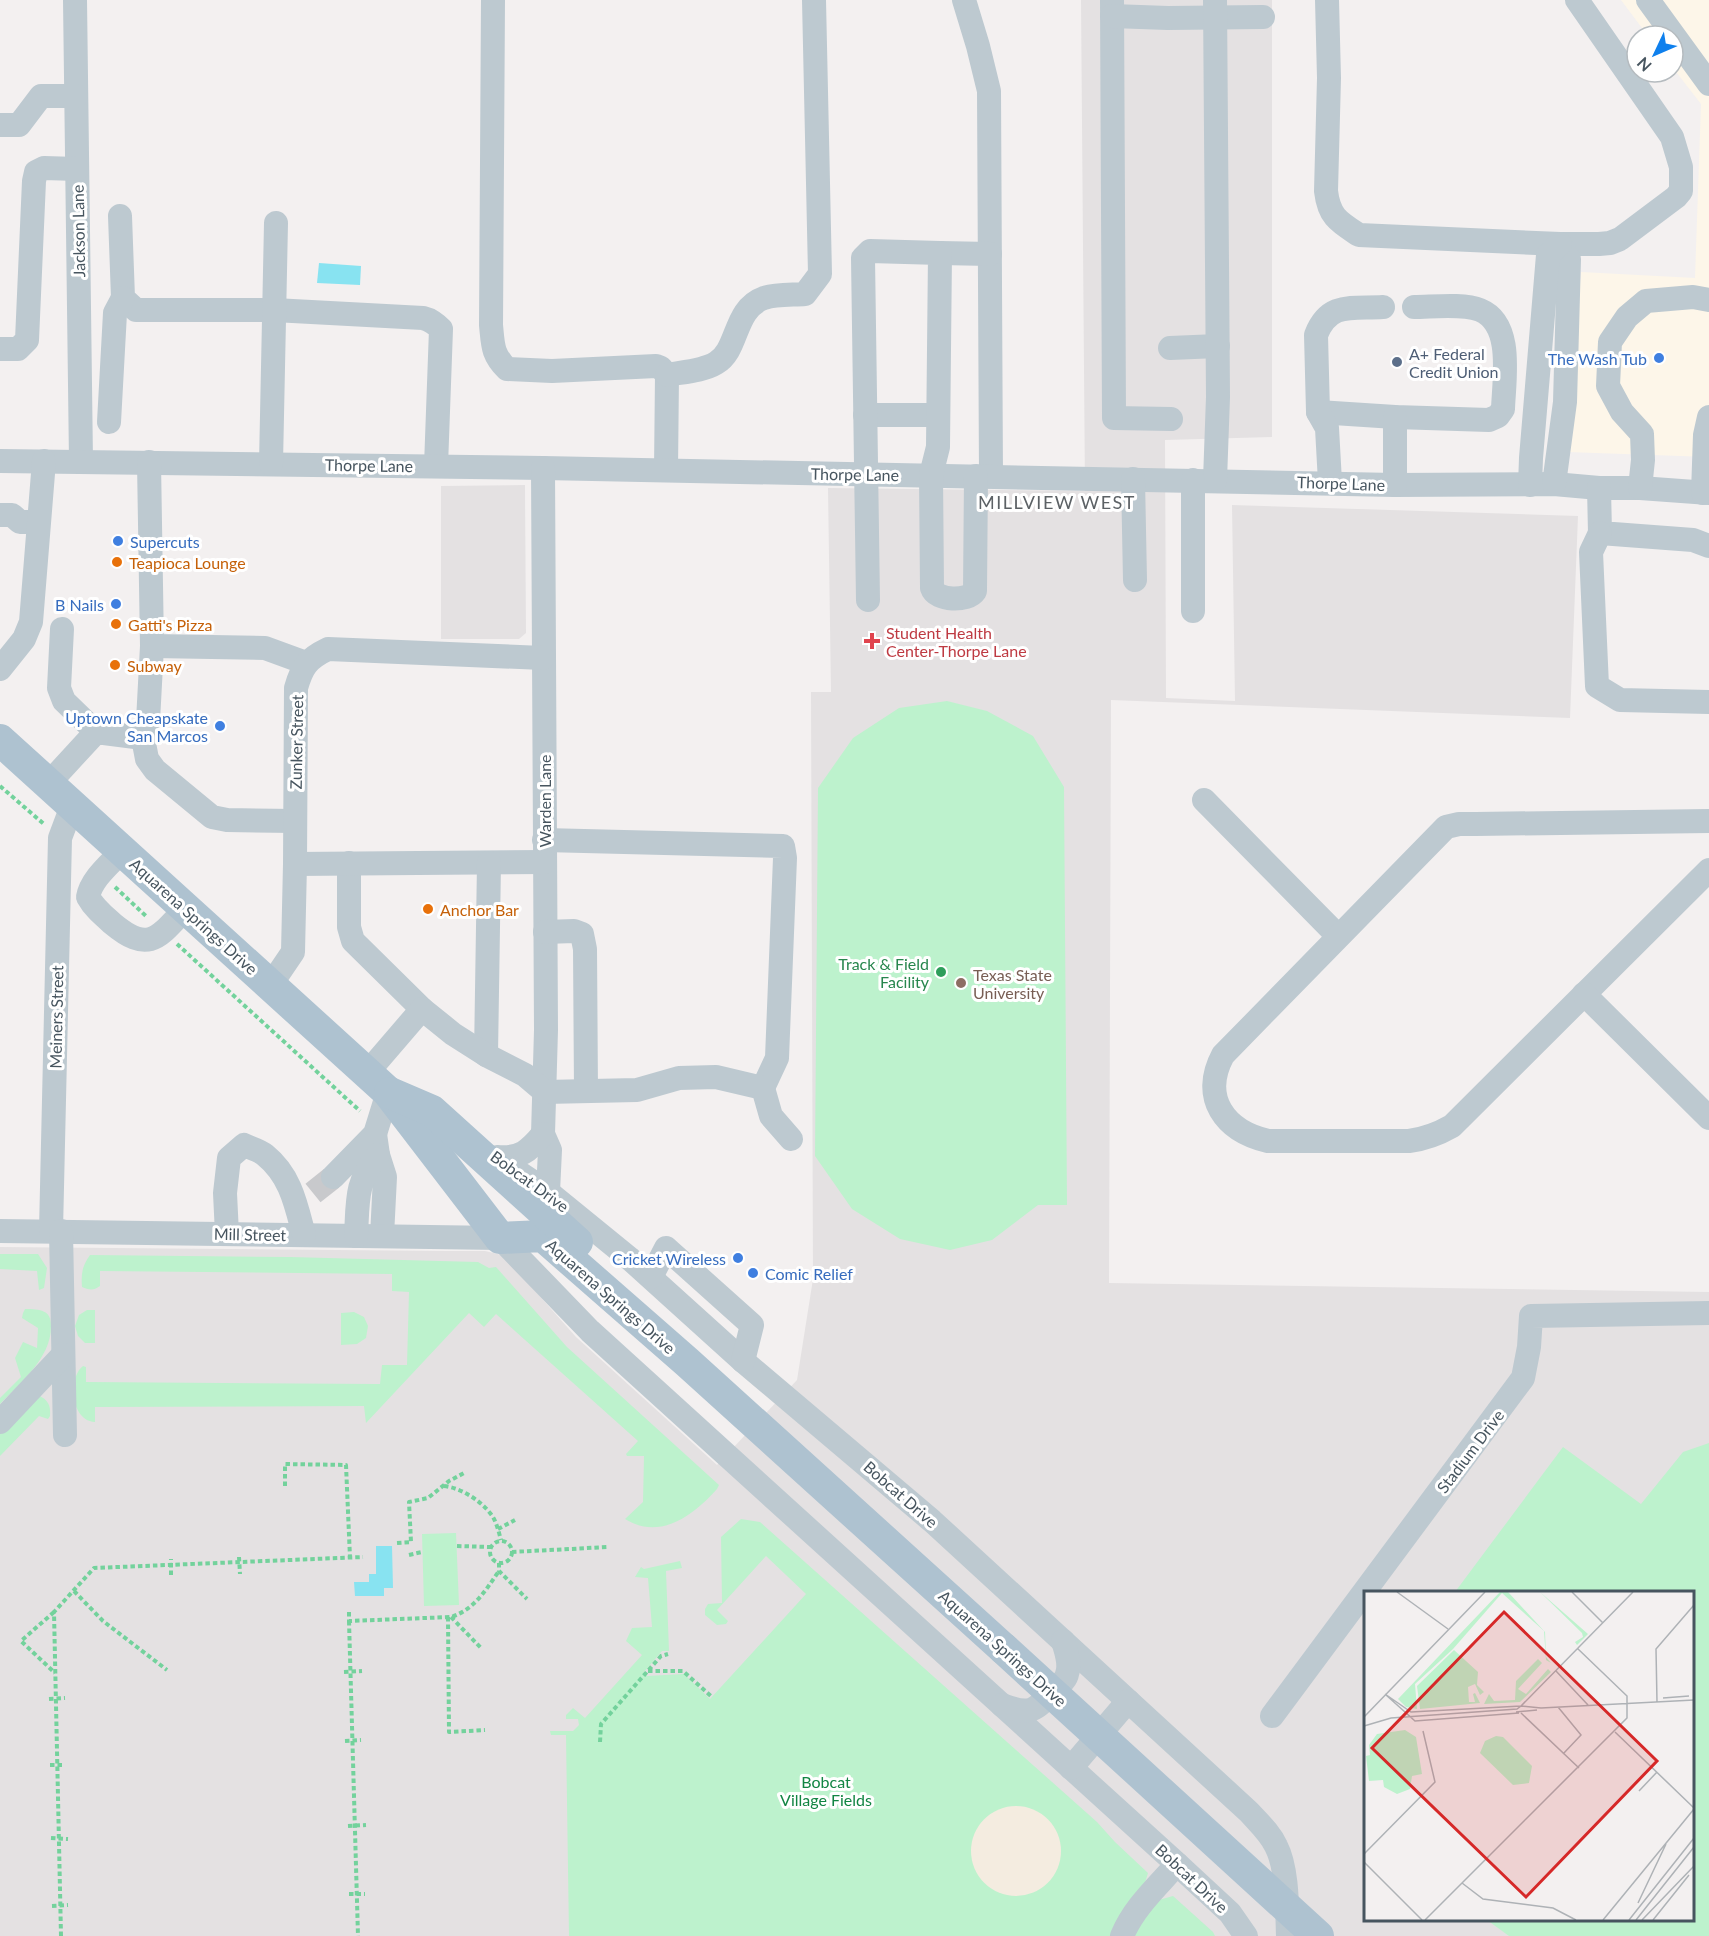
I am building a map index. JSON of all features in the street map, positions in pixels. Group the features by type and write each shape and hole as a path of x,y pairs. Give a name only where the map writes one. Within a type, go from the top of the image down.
{"main road":[{"name":"Aquarena Springs Drive","path":"0,741 378,1083 500,1238 543,1236 687,1362 1318,1936"},
{"name":"Aquarena Springs Drive","path":"378,1083 432,1111 638,1297 687,1362"}],"street":[{"name":"Jackson Lane","path":"75,0 81,461"},
{"path":"493,0 491,325 493,351 498,361 507,369 552,371 656,366 661,368 667,375 666,470"},
{"path":"667,375 717,363 729,350 739,322 754,303 765,297 805,294 820,274 814,0"},
{"path":"940,254 938,447 931,475 932,588 934,594 939,597 968,598 975,591 983,476 990,254 989,91 964,0"},
{"path":"1327,0 1329,78 1326,192 1328,206 1335,219 1359,235 1610,243 1620,239 1676,197 1681,190 1681,167 1672,137 1577,0"},
{"path":"1648,0 1709,84"},
{"path":"1171,419 1114,418 1112,8 1168,18 1215,9 1263,18"},
{"path":"1193,611 1204,480 1218,397 1215,9"},
{"path":"0,125 19,125 41,96 76,96"},
{"path":"0,349 18,349 27,340 36,172 44,168 77,169"},
{"path":"110,422 115,313 123,298 120,216"},
{"path":"271,464 276,223"},
{"path":"1554,484 1565,402 1569,259 1560,243"},
{"path":"1530,484 1548,255 1560,243"},
{"path":"868,600 863,258 870,251 990,254"},
{"path":"1640,488 1643,460 1642,434 1622,412 1608,387 1611,342 1627,317 1646,301 1693,297 1709,300"},
{"path":"123,298 136,310 274,310 430,319 441,329 436,466"},
{"path":"1318,412 1489,420 1498,416 1503,409 1505,353 1497,324 1481,310 1468,307 1414,307"},
{"path":"1330,482 1327,428 1318,412 1316,335 1320,324 1337,309 1383,308"},
{"path":"1170,348 1218,346"},
{"path":"865,415 938,415"},
{"path":"1395,417 1395,484"},
{"path":"1706,493 1707,426"},
{"name":"Thorpe Lane","path":"0,461 436,466 1395,484 1554,484 1706,493"},
{"path":"4,658 24,639 31,622 14,522 44,461"},
{"path":"149,462 152,646 148,722 143,738 147,759 155,770 212,818 295,821"},
{"name":"Warden Lane","path":"543,468 545,932 543,1134 550,1150 548,1192"},
{"path":"1133,479 1135,580"},
{"path":"1599,488 1600,533 1591,552 1597,686 1620,700 1709,702"},
{"path":"1600,533 1693,540 1709,546"},
{"path":"62,629 59,688 64,701 96,732 143,738"},
{"path":"152,646 265,648 306,663 315,655 328,649 543,658"},
{"name":"Zunker Street","path":"270,986 293,952 296,688 300,672 306,663"},
{"path":"49,783 96,732"},
{"path":"1204,800 1338,936"},
{"name":"Meiners Street","path":"65,1435 56,1231 58,902 60,838 72,806"},
{"path":"1709,821 1459,824 1446,827 1223,1055 1217,1066 1214,1081 1217,1105 1226,1120 1253,1138 1268,1141 1409,1141 1438,1134 1452,1126 1709,870"},
{"path":"295,864 489,862 544,851 783,846 785,858 777,1059 763,1088 771,1116 791,1139"},
{"path":"88,897 93,883 122,851"},
{"path":"486,1055 489,862"},
{"path":"349,863 349,927 352,941 422,1008 453,1034 486,1055 525,1075 545,1092 637,1090 679,1078 716,1077 763,1088"},
{"path":"58,902 88,897"},
{"path":"88,897 97,909 130,937 144,941 164,932 185,909"},
{"path":"545,932 574,931 582,934 585,950 586,1091"},
{"path":"1584,994 1709,1118"},
{"path":"382,1236 385,1177 377,1139 378,1083 422,1008"},
{"name":"Bobcat Drive","path":"432,1111 548,1192 651,1277 742,1361 932,1521 1267,1831 1277,1847 1283,1869 1288,1936"},
{"path":"497,1157 518,1156 529,1150 543,1134"},
{"path":"333,1178 377,1139"},
{"path":"356,1236 359,1190 377,1139"},
{"path":"227,1234 225,1193 229,1158 243,1145 264,1154 291,1188 304,1198 304,1235"},
{"name":"Mill Street","path":"0,1231 500,1238"},
{"name":"Bobcat Drive","path":"500,1238 590,1331 1177,1864 1230,1913 1246,1936"},
{"path":"651,1277 666,1248 752,1324 742,1361"},
{"name":"Stadium Drive","path":"1365,1591 1523,1378 1529,1347 1531,1316 1709,1313"},
{"path":"0,1422 63,1355"},
{"name":"Stadium Drive","path":"1272,1716 1364,1592"},
{"path":"1002,1705 1019,1712 1032,1710 1041,1704 1067,1676 1069,1661 1062,1641"},
{"path":"1071,1768 1128,1701"},
{"path":"1122,1936 1131,1917 1177,1864"}],"path":[{"path":"0,786 60,838"},
{"path":"101,874 377,1139"},
{"path":"285,1486 285,1464 346,1465 350,1558"},
{"path":"397,1543 411,1542 409,1502 428,1498 449,1481 464,1473"},
{"path":"444,1486 457,1489 474,1499 493,1517 501,1540"},
{"path":"498,1529 515,1520"},
{"path":"501,1540 508,1542 512,1556 507,1561 499,1563 490,1556 491,1547 494,1542 501,1540"},
{"path":"457,1546 491,1547"},
{"path":"512,1552 608,1547"},
{"path":"409,1555 422,1552"},
{"path":"56,1674 21,1641 54,1612 94,1568 171,1566 239,1560 363,1557"},
{"path":"171,1559 171,1575"},
{"path":"239,1560 240,1574"},
{"path":"349,1621 449,1617 464,1613 487,1591 499,1571 499,1563"},
{"path":"499,1571 527,1599"},
{"path":"74,1591 103,1621 167,1670"},
{"path":"54,1612 61,1936"},
{"path":"349,1612 358,1936"},
{"path":"449,1617 481,1648"},
{"path":"449,1617 449,1732 485,1731"},
{"path":"600,1743 601,1724 647,1671 662,1656 668,1654"},
{"path":"344,1672 362,1671"},
{"path":"647,1671 683,1671 711,1696"},
{"path":"49,1699 65,1698"},
{"path":"345,1741 361,1740"},
{"path":"50,1765 65,1765"},
{"path":"348,1826 366,1826"},
{"path":"51,1838 68,1839"},
{"path":"349,1894 365,1894"},
{"path":"52,1906 68,1905"}],"shaded area":[{"name":"Texas State University","path":"1081,0 1272,0 1272,437 1165,440 1166,698 1235,701 1232,505 1578,516 1570,718 1111,700 1109,1283 1709,1292 1709,1936 0,1936 0,1247 485,1251 498,1254 505,1257 576,1337 717,1465 797,1380 813,1279 811,692 831,692 828,488 1085,491"},
{"path":"1621,0 1709,0 1709,457 1567,452 1581,272 1695,278 1701,104 1685,83 1685,24 1639,24"},
{"path":"525,485 526,633 519,639 441,639 441,486"}],"green space":[{"name":"Track & Field Facility","path":"947,701 987,711 1033,736 1064,787 1067,1205 1038,1205 992,1240 950,1250 900,1239 852,1209 815,1156 818,788 853,738 899,708"},
{"path":"0,1254 38,1254 47,1268 44,1288 39,1290 37,1271 0,1269"},
{"path":"90,1255 478,1262 489,1268 496,1267 567,1347 719,1485 698,1508 676,1522 651,1527 638,1525 625,1519 643,1502 644,1456 627,1456 626,1454 638,1441 496,1314 484,1327 469,1313 366,1423 364,1406 95,1407 95,1422 87,1420 80,1414 74,1398 75,1379 83,1366 86,1367 86,1382 380,1384 382,1365 407,1365 409,1292 392,1291 392,1274 100,1271 100,1286 89,1289 82,1287 82,1278"},
{"path":"25,1309 40,1310 47,1314 51,1321 50,1338 33,1369 0,1404 0,1398 21,1377 15,1358 23,1342 37,1348 38,1328 22,1318"},
{"path":"87,1310 95,1310 95,1343 85,1343 78,1336 75,1326 79,1315"},
{"path":"354,1312 364,1317 368,1326 366,1338 357,1344 341,1345 341,1313"},
{"path":"38,1395 48,1403 50,1416 48,1419 39,1416 0,1456 0,1433"},
{"path":"1709,1443 1709,1936 1509,1936 1488,1921 1694,1921 1694,1591 1456,1591 1563,1447 1641,1504 1683,1452"},
{"name":"Bobcat Village Fields","path":"741,1519 760,1522 1097,1822 1148,1873 1144,1886 1111,1936 569,1936 566,1735 551,1735 550,1731 573,1731 579,1725 578,1719 566,1719 566,1715 573,1708 585,1718 642,1655 626,1641 632,1628 652,1627 648,1578 635,1577 641,1567 644,1569 680,1561 682,1568 666,1571 669,1651 662,1651 644,1672 647,1676 684,1674 710,1699 806,1594 766,1556 717,1610 728,1621 726,1624 717,1625 705,1615 708,1604 722,1603 721,1537"},
{"path":"456,1533 459,1605 424,1606 422,1534"},
{"path":"1173,1896 1215,1936 1133,1936 1138,1925 1159,1900"}],"sand":[{"path":"1007,1806 1025,1806 1041,1813 1054,1826 1061,1842 1061,1860 1054,1876 1041,1889 1025,1896 1007,1896 991,1889 978,1876 971,1860 971,1842 978,1826 991,1813"}],"water":[{"path":"319,263 361,266 360,285 317,283"},
{"path":"376,1546 392,1546 393,1588 384,1588 384,1596 355,1596 354,1582 369,1582 369,1574 376,1574"}],"tunnel":[{"path":"313,1193 333,1177"}],"place":[{"name":"The Wash Tub","path":"1659,358"},
{"name":"A+ Federal Credit Union","path":"1397,362"},
{"name":"Supercuts","path":"118,541"},
{"name":"Teapioca Lounge","path":"117,562"},
{"name":"B Nails","path":"116,604"},
{"name":"Gatti's Pizza","path":"116,624"},
{"name":"Student Health Center-Thorpe Lane","path":"872,641"},
{"name":"Subway","path":"115,665"},
{"name":"Uptown Cheapskate San Marcos","path":"220,726"},
{"name":"Anchor Bar","path":"428,909"},
{"name":"Track & Field Facility","path":"941,972"},
{"name":"Texas State University","path":"961,983"},
{"name":"Cricket Wireless","path":"738,1258"},
{"name":"Comic Relief","path":"753,1273"}],"district":[{"name":"MILLVIEW WEST","path":"1057,502"}]}
